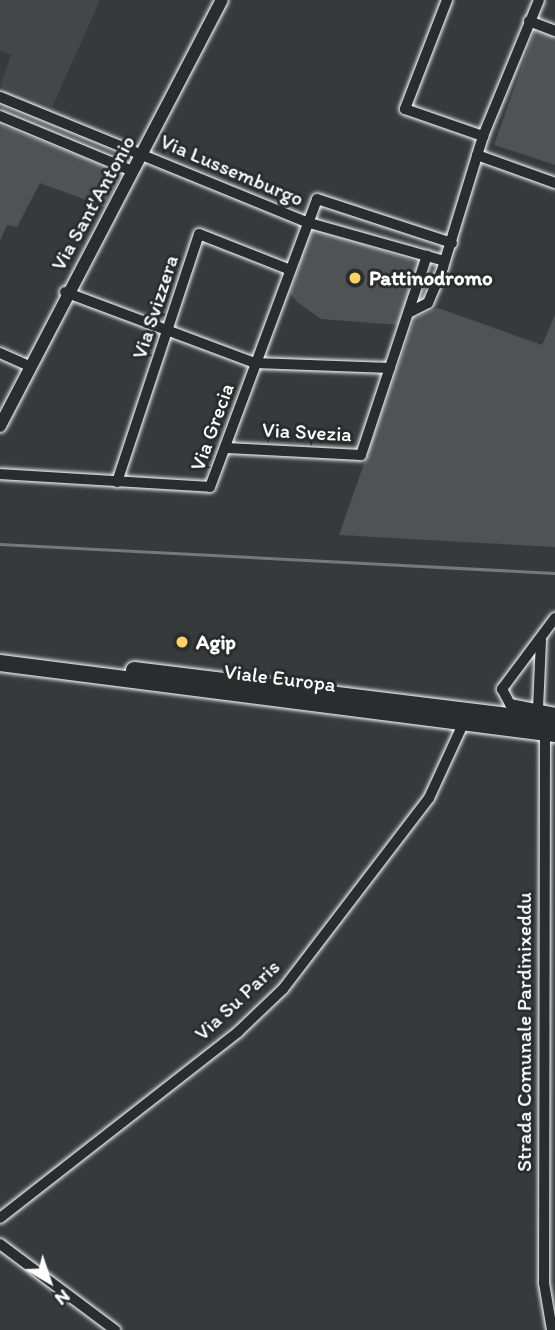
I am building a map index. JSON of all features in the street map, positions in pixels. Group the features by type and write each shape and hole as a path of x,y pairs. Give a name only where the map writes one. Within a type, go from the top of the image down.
{"main road":[{"name":"Viale Europa","path":"0,653 552,729"},
{"name":"Viale Europa","path":"0,663 464,722 552,729"}],"street":[{"name":"Via Sant'Antonio","path":"0,425 65,292 132,172 222,0"},
{"path":"447,0 405,109 483,136"},
{"name":"Via Svezia","path":"410,312 428,303 452,243 483,136 540,0"},
{"path":"529,21 555,30"},
{"name":"Via Lussemburgo","path":"0,97 306,222 445,261"},
{"path":"0,116 132,172"},
{"path":"477,155 555,183"},
{"name":"Via Lussemburgo","path":"306,222 317,199 452,243"},
{"name":"Via Grecia","path":"0,474 210,487 227,448 306,222"},
{"name":"Via Svizzera","path":"117,482 199,234 288,269"},
{"name":"Via Svezia","path":"227,448 361,455 428,256"},
{"path":"65,292 255,363 390,368"},
{"path":"0,353 27,365"},
{"path":"538,709 548,636 555,618"},
{"path":"548,636 502,689 510,704 555,713"},
{"name":"Via Su Paris","path":"0,1218 238,1032 282,989 429,798 464,722"},
{"name":"Strada Comunale Pardinixeddu","path":"552,729 544,1283 552,1330"},
{"path":"0,1244 115,1330"}],"shaded area":[{"path":"0,0 100,0 52,107 0,86 11,55 0,50"},
{"path":"535,30 555,37 555,165 494,145"},
{"path":"0,125 122,173 105,207 40,183 17,227 7,225 0,241"},
{"name":"Pattinodromo","path":"312,229 421,263 398,325 321,319 296,301 290,293"},
{"path":"438,308 542,345 555,315 555,547 339,535 415,318"}],"waterway":[{"path":"0,544 555,573"}],"place":[{"name":"Pattinodromo","path":"355,278"},
{"name":"Agip","path":"182,642"}]}
